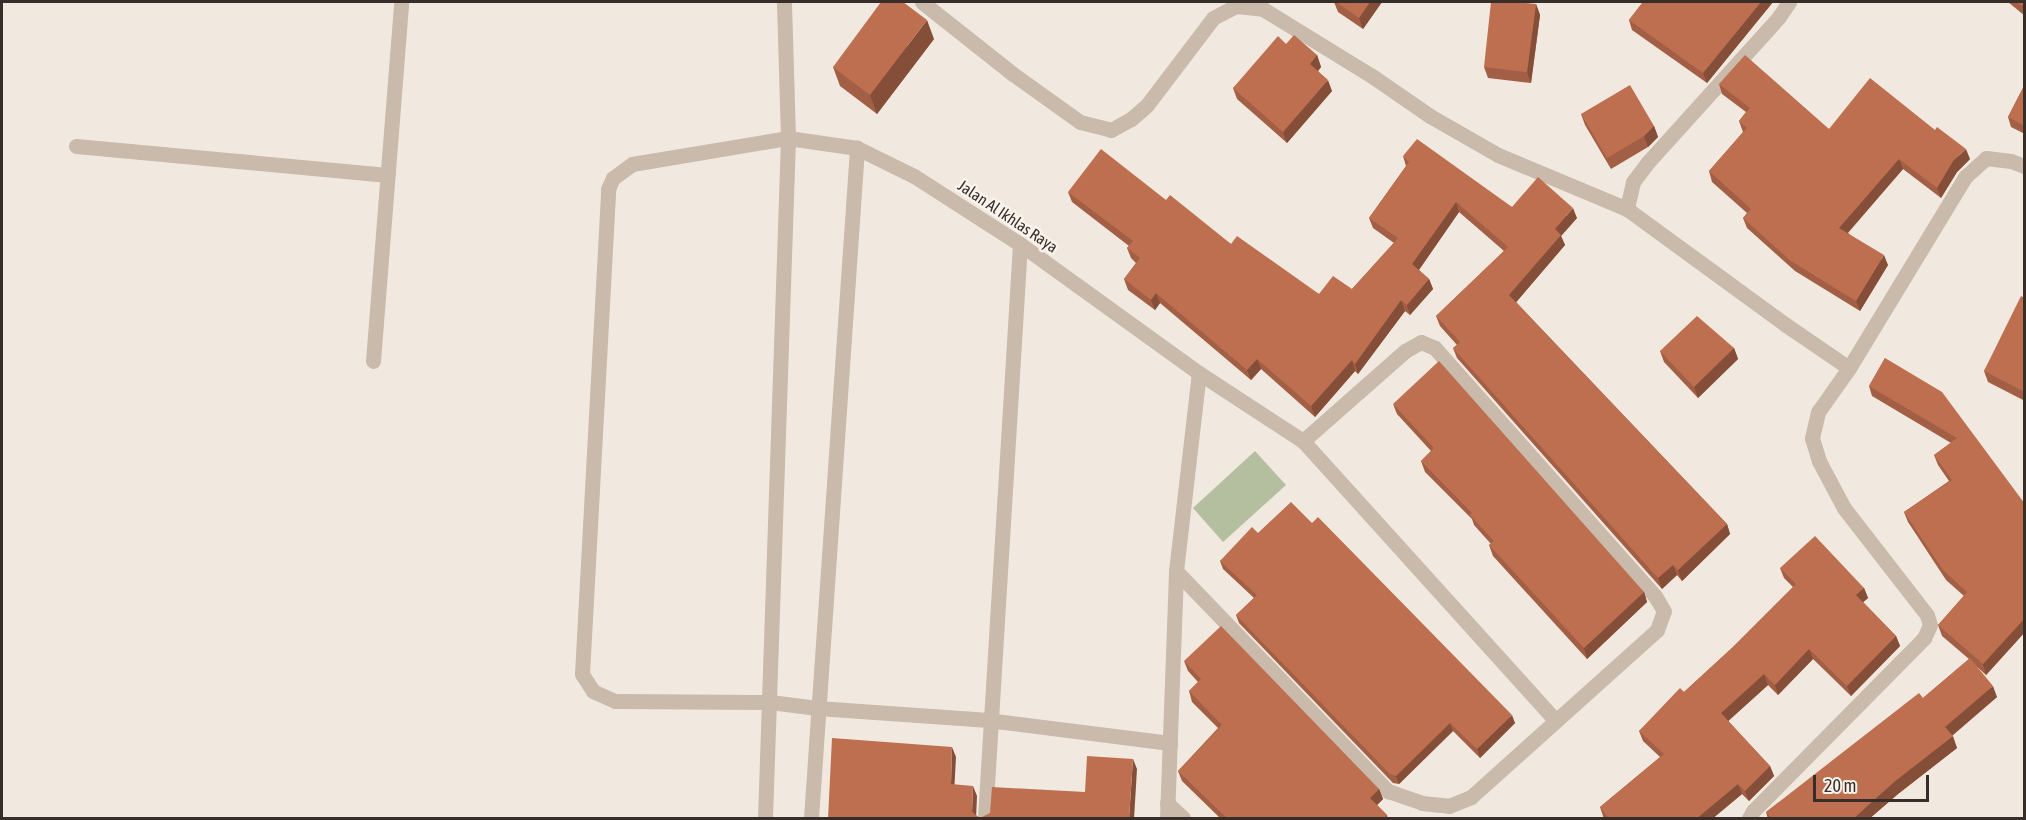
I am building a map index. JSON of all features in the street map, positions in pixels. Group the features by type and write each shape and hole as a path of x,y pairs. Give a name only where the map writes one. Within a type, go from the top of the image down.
{"street":[{"path":"373,361 401,2"},
{"path":"765,819 788,138 784,2"},
{"path":"922,2 1064,112 1080,122 1111,130 1131,119 1147,105 1213,18 1237,4 1263,9 1289,22 1430,116 1498,155 1627,209 1849,368"},
{"path":"1627,209 1633,182 1648,162 1779,17 1789,2"},
{"name":"Jalan Al Ikhlas Raya","path":"1170,743 989,720 817,708 770,702 615,701 593,692 582,674 608,189 614,178 632,164 788,138 857,148 914,176 1020,244 1199,373 1303,441 1555,720"},
{"path":"76,146 388,175"},
{"path":"811,819 857,148"},
{"path":"1749,819 1753,811 1924,638 1930,625 1927,615 1844,508 1819,461 1812,438 1818,412 1849,368 1965,177 1986,158 2011,161 2025,166"},
{"path":"985,819 989,720 1020,244"},
{"path":"1176,571 1388,791 1422,803 1449,806 1471,797 1657,630 1664,612 1655,596 1435,348 1421,342 1405,351 1303,441"},
{"path":"1183,819 1167,811 1176,571 1199,373"}],"green space":[{"path":"1255,451 1286,485 1223,542 1193,508"}],"building":[{"path":"881,2 903,2 927,20 870,95 833,67"},
{"path":"1336,2 1370,2 1359,18"},
{"path":"1491,2 1536,4 1527,72 1484,67"},
{"path":"1643,2 1761,2 1703,73 1629,20"},
{"path":"1294,35 1317,55 1310,64 1328,80 1283,132 1233,88 1278,36 1286,44"},
{"path":"1745,55 1829,129 1870,78 1935,130 1937,127 1966,149 1953,161 1937,188 1899,159 1839,228 1884,255 1856,301 1791,261 1743,218 1751,209 1709,171 1747,128 1739,121 1750,108 1719,84"},
{"path":"2025,84 2025,126 2008,117"},
{"path":"1630,85 1654,126 1644,136 1607,158 1581,114"},
{"path":"1417,139 1512,207 1538,177 1573,208 1555,229 1561,235 1509,295 1727,524 1678,570 1673,565 1658,578 1453,348 1460,342 1436,316 1508,247 1456,202 1412,264 1429,279 1407,305 1401,300 1355,364 1352,360 1311,406 1257,359 1247,370 1156,293 1151,300 1124,279 1140,258 1127,248 1133,241 1068,192 1101,149 1166,200 1170,195 1231,244 1237,236 1319,294 1333,276 1352,289 1398,238 1369,218 1409,162 1403,156"},
{"path":"2021,296 2025,298 2025,392 1984,371"},
{"path":"1697,316 1734,348 1694,387 1660,351"},
{"path":"1885,358 1942,392 2025,504 2025,618 1983,664 1938,625 1967,592 1943,570 1904,512 1952,480 1934,455 1957,438 1869,386"},
{"path":"1439,361 1644,592 1584,648 1489,545 1494,541 1470,515 1472,513 1421,461 1434,448 1393,404"},
{"path":"1291,502 1312,523 1318,517 1512,715 1477,749 1450,723 1396,776 1390,774 1236,615 1257,595 1220,561 1252,527 1258,533"},
{"path":"1815,536 1864,588 1856,595 1896,636 1847,686 1809,649 1775,685 1764,674 1721,713 1770,766 1745,791 1738,784 1696,819 1609,819 1600,807 1664,754 1639,731 1680,688 1684,692 1796,584 1780,568"},
{"path":"1221,626 1379,789 1370,798 1387,815 1383,819 1228,819 1178,771 1222,725 1189,691 1201,679 1184,661"},
{"path":"1970,658 1993,686 1945,727 1953,736 1894,782 1853,819 1772,819 1766,812 1919,693 1923,698"},
{"path":"832,738 952,747 951,784 973,786 972,812 980,818 990,813 992,787 1085,792 1087,756 1133,759 1129,819 828,819"}]}
